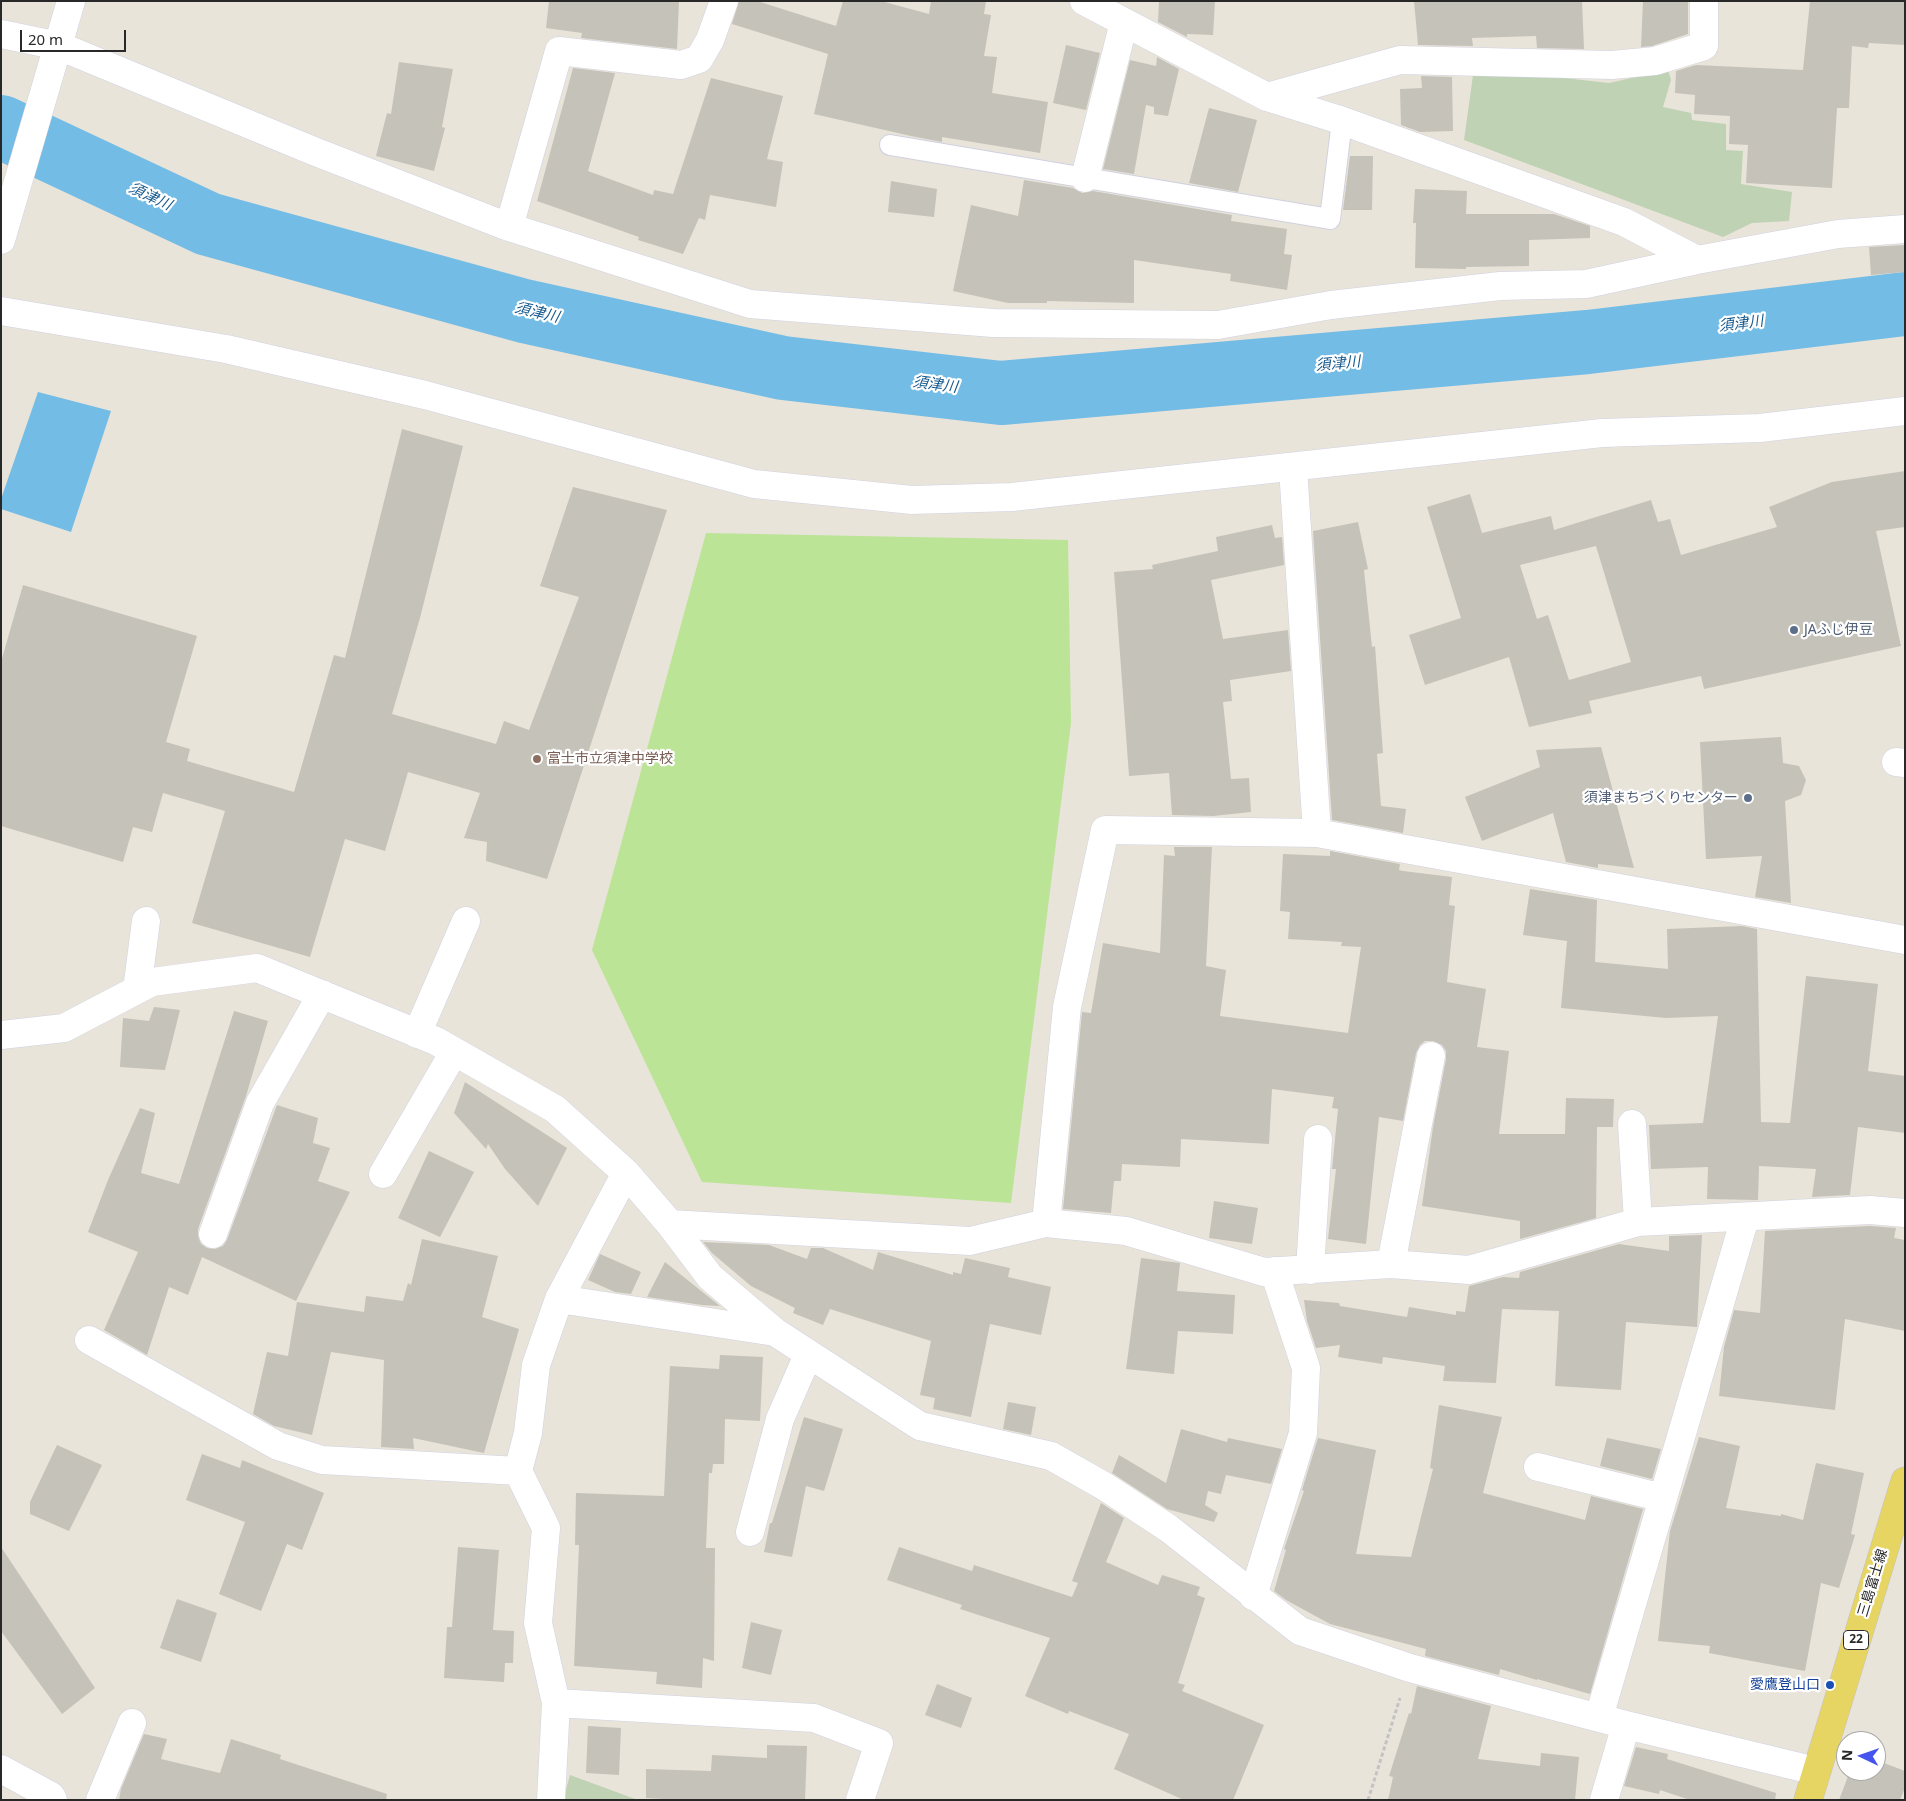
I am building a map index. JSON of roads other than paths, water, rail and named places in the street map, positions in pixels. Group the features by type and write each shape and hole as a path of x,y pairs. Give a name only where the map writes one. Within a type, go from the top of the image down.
{"main road":[{"name":"三島富士線","path":"1808,1800 1905,1481"}],"street":[{"path":"2,235 71,1"},
{"path":"509,227 558,51 681,66 699,59 710,40 724,1"},
{"path":"1084,1 1267,97 1342,121 1624,222 1697,260"},
{"path":"1267,97 1400,60 1612,65 1656,61 1704,46 1704,1"},
{"path":"1085,178 1124,22"},
{"path":"1,34 59,46 316,152 509,227 750,304 993,323 1218,325 1331,305 1500,286 1586,284 1697,260 1838,234 1905,229"},
{"path":"1,310 226,349 283,362 425,395 754,484 912,500 1012,497 1602,433 1760,428 1905,411"},
{"path":"1292,468 1317,833"},
{"path":"1046,1223 1066,1007 1105,830 1317,833 1905,940"},
{"path":"137,990 146,921"},
{"path":"417,1034 466,921"},
{"path":"1,1035 64,1028 152,982 257,968 322,994 436,1041 555,1110 626,1174 670,1224 710,1277 775,1332 808,1355 920,1426 1051,1456 1104,1486 1168,1528 1300,1631 1410,1668 1626,1725 1816,1771"},
{"path":"213,1234 260,1103 322,994"},
{"path":"384,1174 454,1052"},
{"path":"1391,1264 1431,1056"},
{"path":"1632,1124 1638,1222"},
{"path":"1310,1270 1318,1139"},
{"path":"551,1800 556,1703 538,1623 546,1528 518,1471 528,1433 536,1365 559,1299 626,1174"},
{"path":"670,1224 970,1241 1046,1223 1126,1231 1264,1272 1274,1272 1391,1264 1469,1270 1638,1222 1745,1218 1870,1210 1905,1213"},
{"path":"1599,1718 1745,1218"},
{"path":"1253,1596 1303,1433 1306,1368 1274,1272"},
{"path":"559,1299 775,1332"},
{"path":"89,1340 269,1442 322,1460 518,1471"},
{"path":"750,1532 780,1419 808,1355"},
{"path":"1538,1467 1664,1498"},
{"path":"556,1703 814,1718 880,1743 860,1800"},
{"path":"100,1800 132,1724"},
{"path":"1604,1800 1626,1725"},
{"path":"1,1769 51,1799"}],"lane":[{"path":"890,145 1330,220 1342,121"}],"water":[{"path":"38,392 111,411 71,532 1,509 1,499"}],"waterway":[{"name":"須津川","path":"1,127 208,224 524,311 783,368 1001,393 1588,342 1905,304"}],"place":[{"name":"JAふじ伊豆","path":"1794,630"},
{"name":"富士市立須津中学校","path":"537,759"},
{"name":"須津まちづくりセンター","path":"1748,798"},
{"name":"愛鷹登山口","path":"1830,1685"}]}
